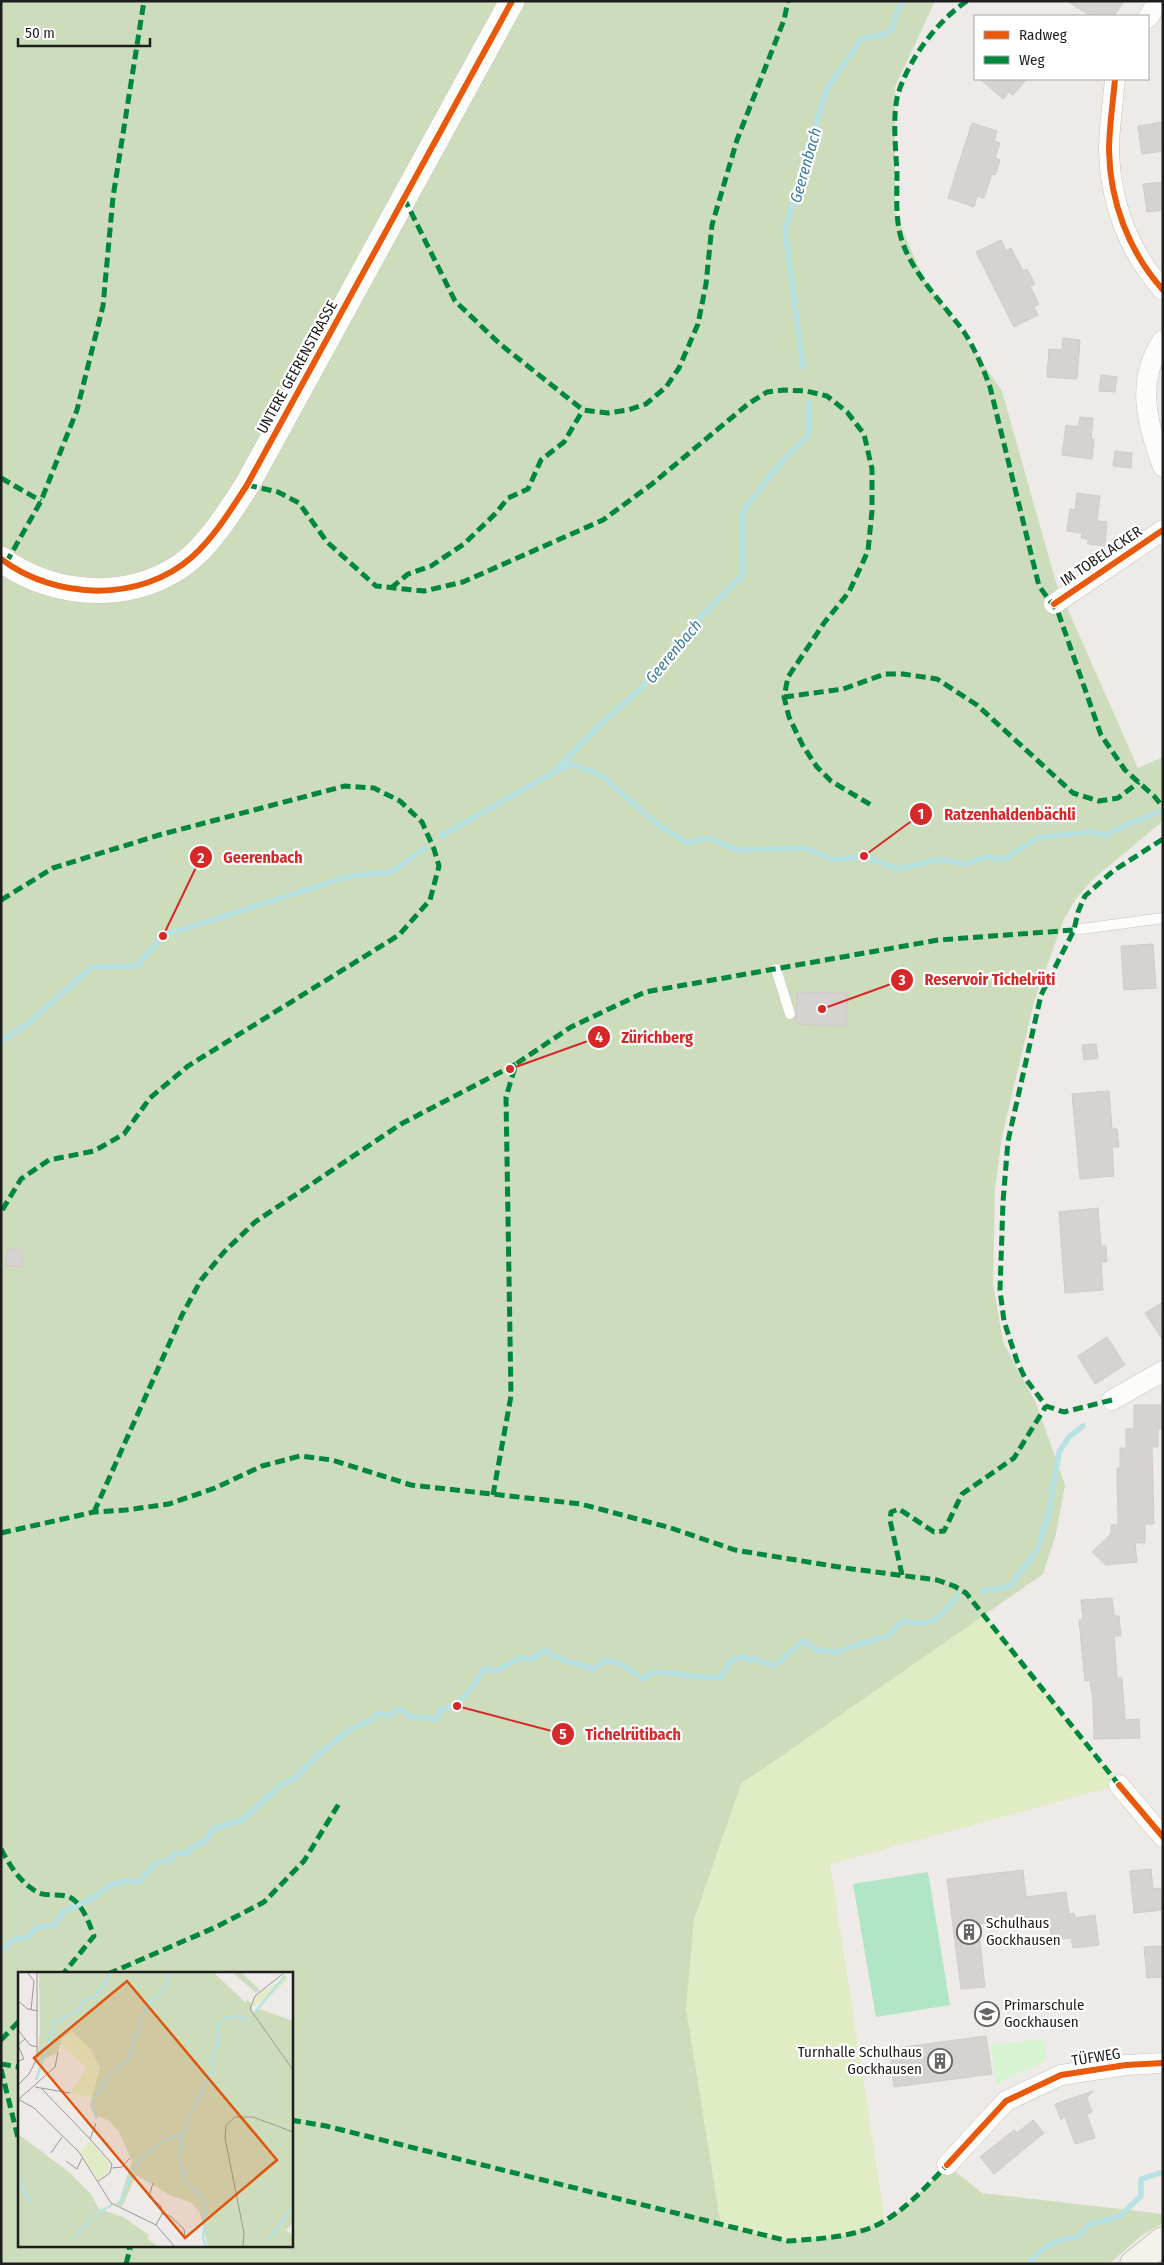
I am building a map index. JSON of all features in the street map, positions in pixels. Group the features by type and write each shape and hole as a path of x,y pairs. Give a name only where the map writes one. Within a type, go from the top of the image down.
{"main road":[{"path":"1134,2264 1163,2241"}],"street":[{"name":"UNTERE GEERENSTRASSE","path":"1,559 24,573 50,584 81,590 109,590 143,584 162,578 186,562 210,539 247,485 512,1"},
{"path":"1115,80 1109,150 1113,190 1122,222 1135,253 1163,290"},
{"path":"1163,340 1150,365 1145,386 1145,413 1163,467"},
{"name":"IM TOBELACKER","path":"1054,604 1163,530"},
{"path":"1112,1400 1163,1371"},
{"path":"1119,1785 1163,1837"},
{"name":"TÜFWEG","path":"947,2165 1006,2101 1061,2075 1126,2065 1163,2062"}],"lane":[{"path":"1074,930 1163,918"},
{"path":"776,969 790,1014"}],"green space":[{"path":"1,1 935,1 895,87 895,213 923,277 1002,391 1056,583 1138,768 1163,757 1163,821 1092,880 1075,900 1064,919 1034,1002 1002,1136 995,1189 993,1284 1003,1342 1036,1403 1065,1485 1056,1534 1043,1574 741,1784 694,1920 686,2008 721,2226 788,2241 841,2236 885,2221 912,2201 947,2165 982,2193 1163,2214 1163,2223 1141,2236 1109,2264 1,2264"},
{"path":"984,1614 1119,1785 830,1864 885,2221 841,2236 788,2241 721,2226 686,2008 694,1920 741,1784"},
{"path":"928,1872 950,2005 876,2017 853,1884"},
{"path":"1044,2039 1046,2061 996,2084 991,2045"}],"building":[{"path":"1067,1 1124,1 1115,15 1089,15"},
{"path":"981,80 1026,80 1013,95 1009,92 1003,99"},
{"path":"1163,122 1163,151 1142,154 1138,126"},
{"path":"972,123 997,131 994,141 1000,143 995,158 1000,160 995,175 992,174 984,198 977,196 974,207 948,198"},
{"path":"1163,182 1163,210 1147,212 1143,184"},
{"path":"1001,240 1006,251 1011,248 1023,271 1027,269 1035,284 1030,286 1039,304 1034,307 1038,315 1014,327 976,252"},
{"path":"1063,338 1080,340 1077,379 1047,377 1049,349 1062,350"},
{"path":"1101,375 1117,377 1115,392 1099,391"},
{"path":"1080,417 1093,418 1091,439 1094,439 1092,459 1062,455 1066,425 1078,427"},
{"path":"1115,451 1132,453 1131,468 1113,466"},
{"path":"1077,493 1100,496 1097,521 1107,522 1105,546 1088,544 1088,539 1081,538 1082,533 1067,531 1070,509 1075,510"},
{"path":"1153,944 1156,988 1124,990 1121,946"},
{"path":"797,992 847,993 846,1026 796,1024"},
{"path":"1096,1044 1098,1058 1084,1060 1082,1045"},
{"path":"1109,1091 1112,1129 1117,1129 1119,1147 1112,1147 1114,1176 1080,1179 1072,1094"},
{"path":"1098,1208 1101,1246 1106,1246 1107,1262 1101,1262 1103,1290 1065,1293 1059,1212"},
{"path":"7,1249 23,1250 22,1267 6,1266"},
{"path":"1163,1302 1163,1340 1145,1313"},
{"path":"1107,1337 1125,1365 1095,1384 1078,1356"},
{"path":"1134,1405 1163,1405 1163,1428 1158,1429 1158,1447 1152,1447 1154,1524 1145,1524 1145,1543 1135,1543 1137,1562 1106,1565 1092,1552 1111,1534 1111,1525 1118,1525 1117,1468 1120,1468 1120,1448 1126,1448 1126,1429 1134,1429"},
{"path":"1112,1598 1114,1616 1119,1616 1121,1636 1114,1636 1117,1678 1122,1678 1125,1720 1139,1719 1140,1738 1094,1739 1093,1700 1090,1680 1085,1681 1079,1620 1083,1620 1081,1600"},
{"path":"1151,1869 1153,1889 1163,1888 1163,1910 1134,1913 1130,1871"},
{"name":"Schulhaus Gockhausen","path":"1023,1870 1026,1897 1066,1892 1069,1914 1074,1913 1075,1918 1095,1915 1099,1945 1073,1948 1071,1938 1052,1940 1049,1920 1038,1921 1038,1917 978,1924 985,1987 961,1989 947,1879"},
{"path":"1163,1946 1163,1977 1147,1978 1144,1947"},
{"name":"Turnhalle Schulhaus Gockhausen","path":"986,2036 992,2074 894,2087 889,2049"},
{"path":"1093,2091 1087,2098 1092,2112 1087,2114 1095,2138 1075,2144 1065,2116 1061,2120 1055,2104"},
{"path":"1033,2120 1044,2133 994,2174 980,2157 1014,2130 1017,2133"}],"waterway":[{"name":"Geerenbach","path":"803,367 785,230 827,88 862,38 885,34 890,30 899,9 905,1"},
{"name":"Geerenbach","path":"441,836 554,772 598,727 642,687 702,616 743,575 742,513 777,467 808,435 809,403"},
{"path":"554,772 573,764 602,776 656,823 687,843 709,838 738,850 805,848 834,860 864,856 898,869 941,859 966,864 984,857 1005,859 1039,837 1093,832 1106,835 1163,810"},
{"name":"Geerenbach","path":"1,1041 30,1022 92,967 137,966 163,936 349,876 392,872 425,848"},
{"path":"982,1591 1010,1586 1037,1550 1049,1513 1059,1452 1069,1437 1083,1426"},
{"path":"1,1951 13,1940 28,1937 36,1928 55,1925 63,1912 95,1897 110,1885 128,1881 139,1882 156,1863 171,1860 174,1854 188,1853 192,1847 206,1841 213,1829 242,1820 281,1785 296,1777 319,1754 352,1728 372,1720 377,1713 387,1716 400,1709 412,1717 437,1719 441,1709 457,1706 484,1668 496,1671 519,1658 533,1659 545,1650 562,1660 593,1669 606,1660 621,1664 644,1679 653,1672 722,1677 730,1661 743,1656 748,1660 755,1659 774,1666 803,1641 817,1650 840,1652 846,1648 888,1636 902,1621 913,1623 929,1622 941,1615 958,1595"},
{"path":"1029,2264 1038,2253 1050,2245 1063,2239 1077,2237 1090,2224 1119,2217 1141,2196 1141,2179 1163,2172"}],"marked path":[{"path":"6,563 41,501 77,410 103,306 113,197 144,1"},
{"path":"404,198 455,301 500,344 583,410 608,413 628,410 646,404 666,387 679,368 698,324 706,284 712,225 737,140 784,20 788,1"},
{"path":"967,1 945,19 925,42 909,68 898,94 895,113 898,225 907,254 921,278 964,332 985,373 1039,586 1058,612 1101,735 1125,770 1154,796 1163,807"},
{"path":"247,485 278,492 299,503 327,542 376,586 424,591 463,582 603,520 652,484 748,404 767,392 784,390 806,391 827,396 847,412 864,434 872,469 872,511 868,551 849,592 824,623 788,677 784,697 789,717 803,746 817,767 831,781 871,805"},
{"path":"391,588 408,574 431,566 464,544 496,513 508,498 528,489 541,460 564,442 583,410"},
{"path":"1,478 41,501"},
{"path":"784,697 843,689 885,674 903,674 937,679 977,705 1073,793 1099,801 1118,798 1139,782"},
{"path":"1,900 53,868 159,835 345,786 374,788 400,801 422,822 439,866 430,900 399,935 188,1066 150,1098 124,1134 94,1151 49,1160 21,1179 1,1212"},
{"path":"1112,1400 1064,1412 1046,1406 1025,1378 1017,1361 1004,1321 1000,1290 1003,1202 1008,1141 1041,995 1074,930 1078,912 1085,896 1113,871 1163,839"},
{"path":"493,1495 511,1396 506,1097 516,1064 571,1027 645,992 938,940 1074,930"},
{"path":"94,1512 182,1315 201,1280 224,1252 255,1222 401,1124 516,1064"},
{"path":"902,1575 890,1520 891,1512 899,1509 934,1532 944,1531 962,1494 1014,1458 1046,1406"},
{"path":"1,1533 94,1512 169,1504 215,1488 262,1466 300,1456 332,1460 411,1485 581,1504 671,1528 735,1550 845,1568 937,1580 966,1593 1119,1785"},
{"path":"113,1972 216,1927 264,1902 304,1861 340,1802"},
{"path":"1,1849 12,1868 27,1885 39,1893 63,1895 71,1898 87,1918 94,1936 65,1972"},
{"path":"1,2040 18,2022"},
{"path":"1,2064 18,2067"},
{"path":"1,2069 18,2138"},
{"path":"292,2120 326,2126 788,2241 851,2234 876,2226 911,2201 947,2165"},
{"path":"126,2264 129,2248"}],"cycle path":[{"path":"1,559 23,573 71,589 97,591 123,589 148,582 171,572 192,557 208,541 247,485 512,1"},
{"path":"1115,80 1109,151 1113,189 1131,243 1140,259 1163,290"},
{"path":"1054,604 1163,530"},
{"path":"1119,1785 1163,1837"},
{"path":"947,2165 1006,2101 1061,2075 1126,2065 1163,2063"}],"place":[{"name":"Ratzenhaldenbächli","path":"864,856"},
{"name":"Geerenbach","path":"163,936"},
{"name":"Reservoir Tichelrüti","path":"822,1009"},
{"name":"Zürichberg","path":"510,1069"},
{"name":"Tichelrütibach","path":"457,1706"},
{"name":"Schulhaus Gockhausen","path":"969,1932"},
{"name":"Primarschule Gockhausen","path":"987,2014"},
{"name":"Turnhalle Schulhaus Gockhausen","path":"940,2061"}]}
